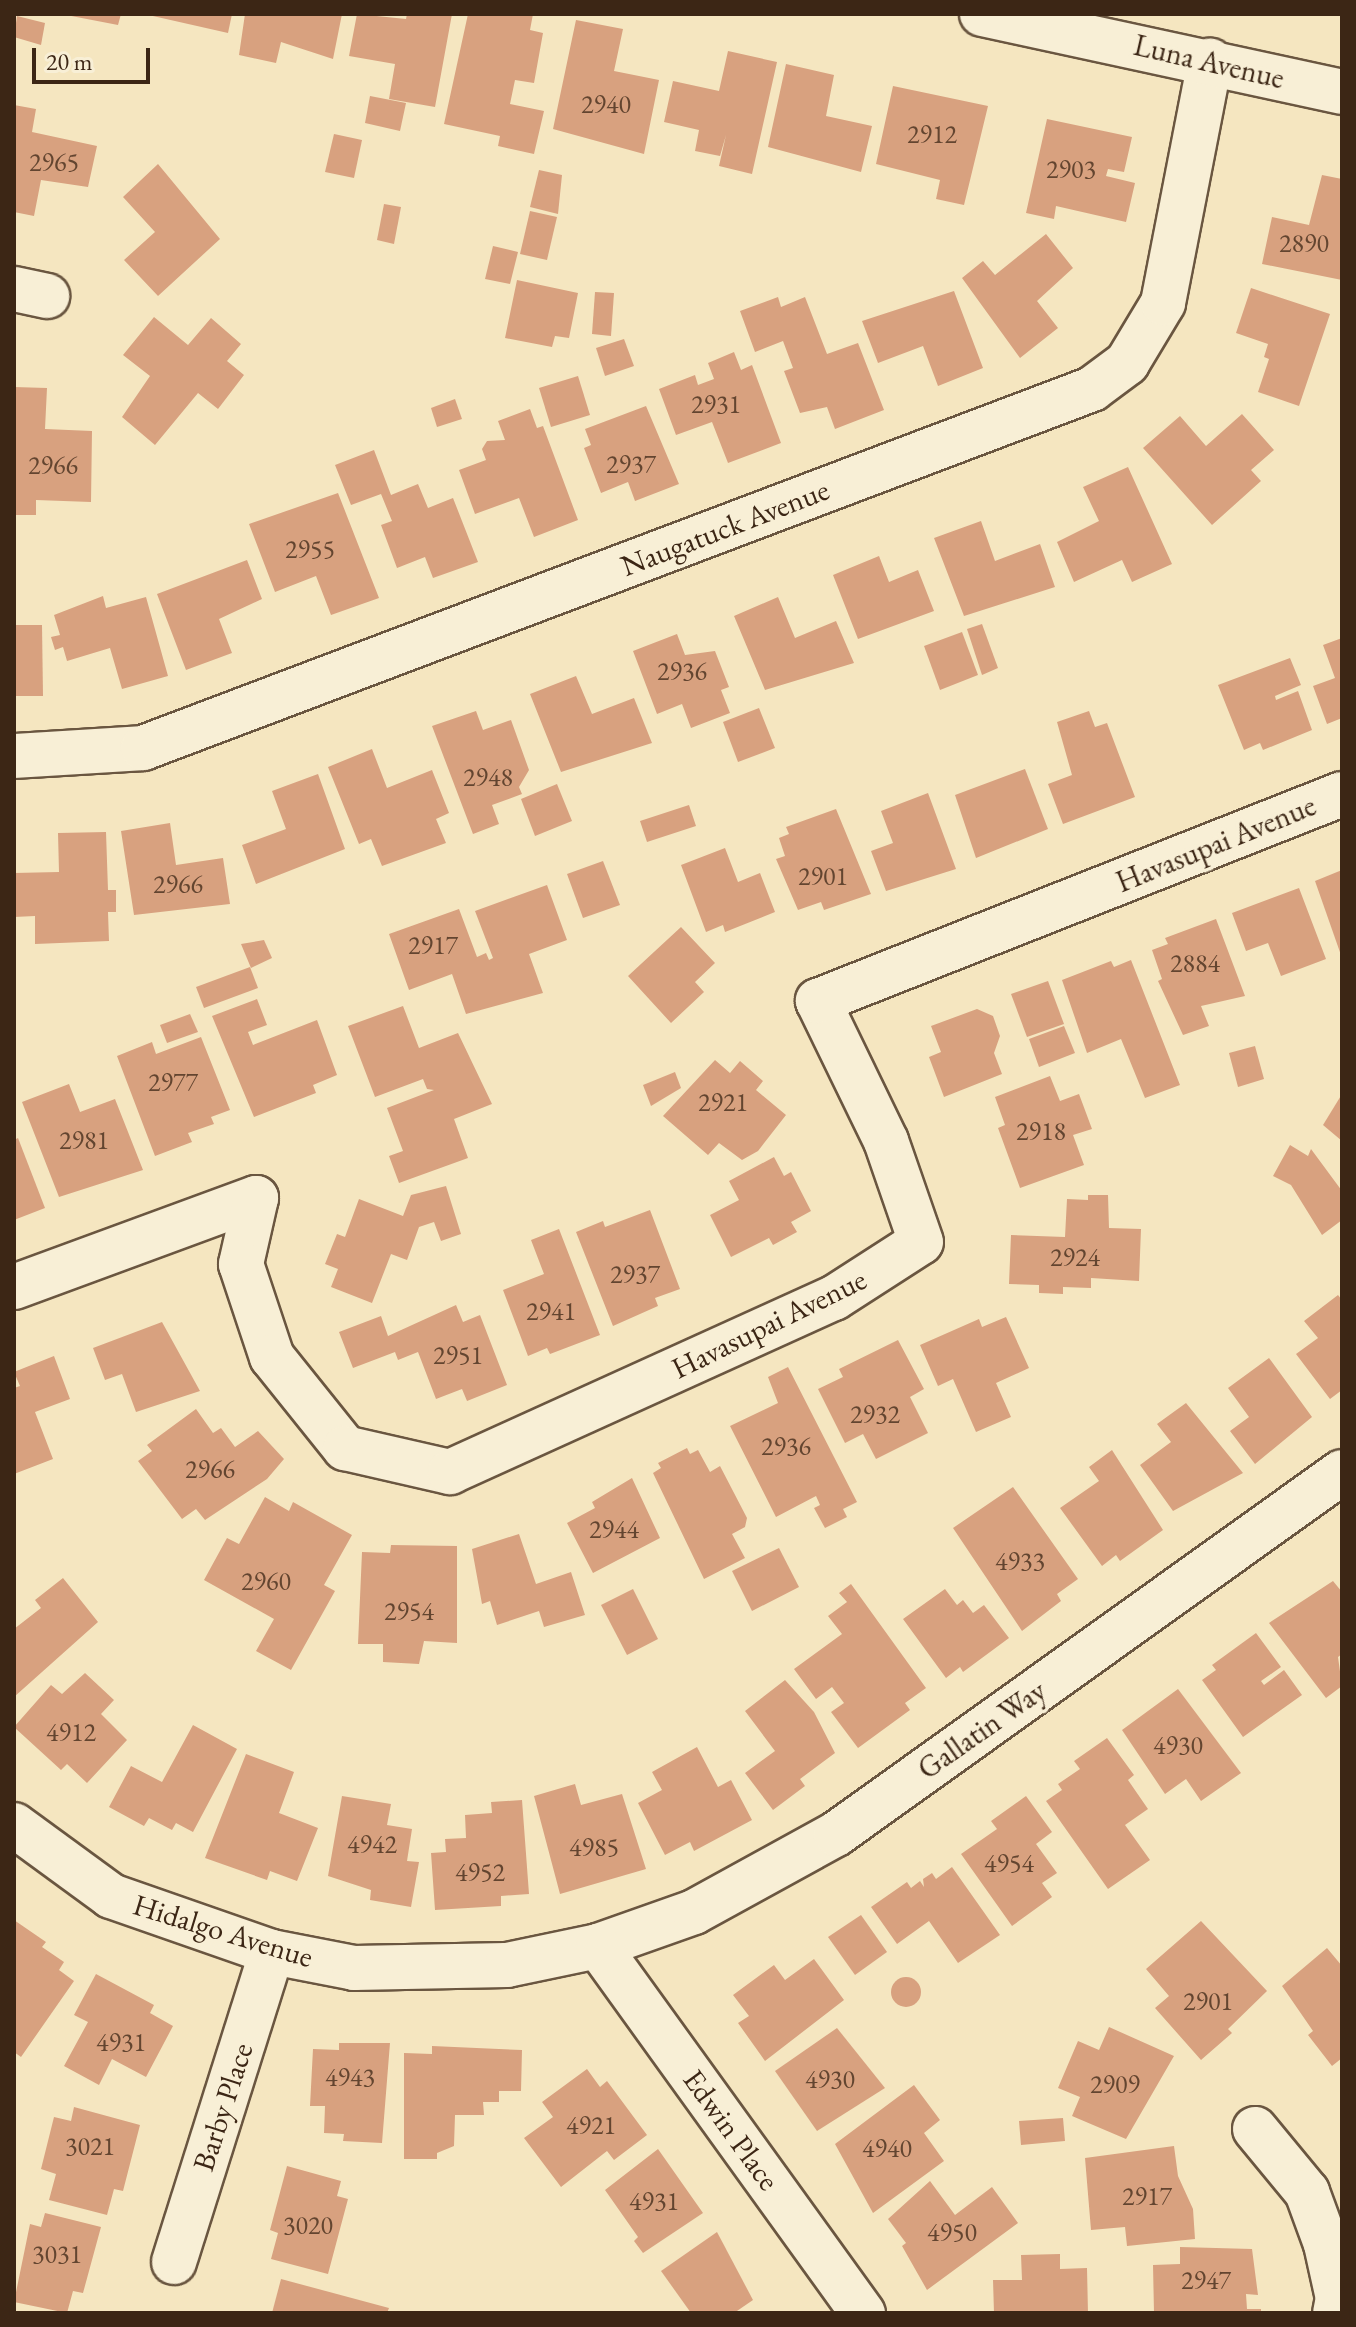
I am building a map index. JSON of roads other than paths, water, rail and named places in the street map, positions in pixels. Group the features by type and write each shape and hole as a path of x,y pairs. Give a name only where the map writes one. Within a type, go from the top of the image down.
{"street":[{"name":"Luna Avenue","path":"982,14 1342,92"},
{"name":"Naugatuck Avenue","path":"14,756 143,748 1092,389 1127,363 1163,303 1210,61"},
{"name":"Havasupai Avenue","path":"14,1287 256,1198 241,1264 272,1357 345,1448 450,1472 834,1298 921,1242 886,1141 818,1001 1342,794"},
{"name":"Gallatin Way","path":"598,1946 694,1912 836,1834 1342,1472"},
{"name":"Hidalgo Avenue","path":"14,1825 111,1896 272,1952 354,1968 492,1965 598,1946"},
{"name":"Edwin Place","path":"598,1946 863,2313"},
{"name":"Barby Place","path":"174,2262 272,1952"},
{"path":"1255,2129 1307,2192 1326,2244 1338,2298 1335,2313"}]}
